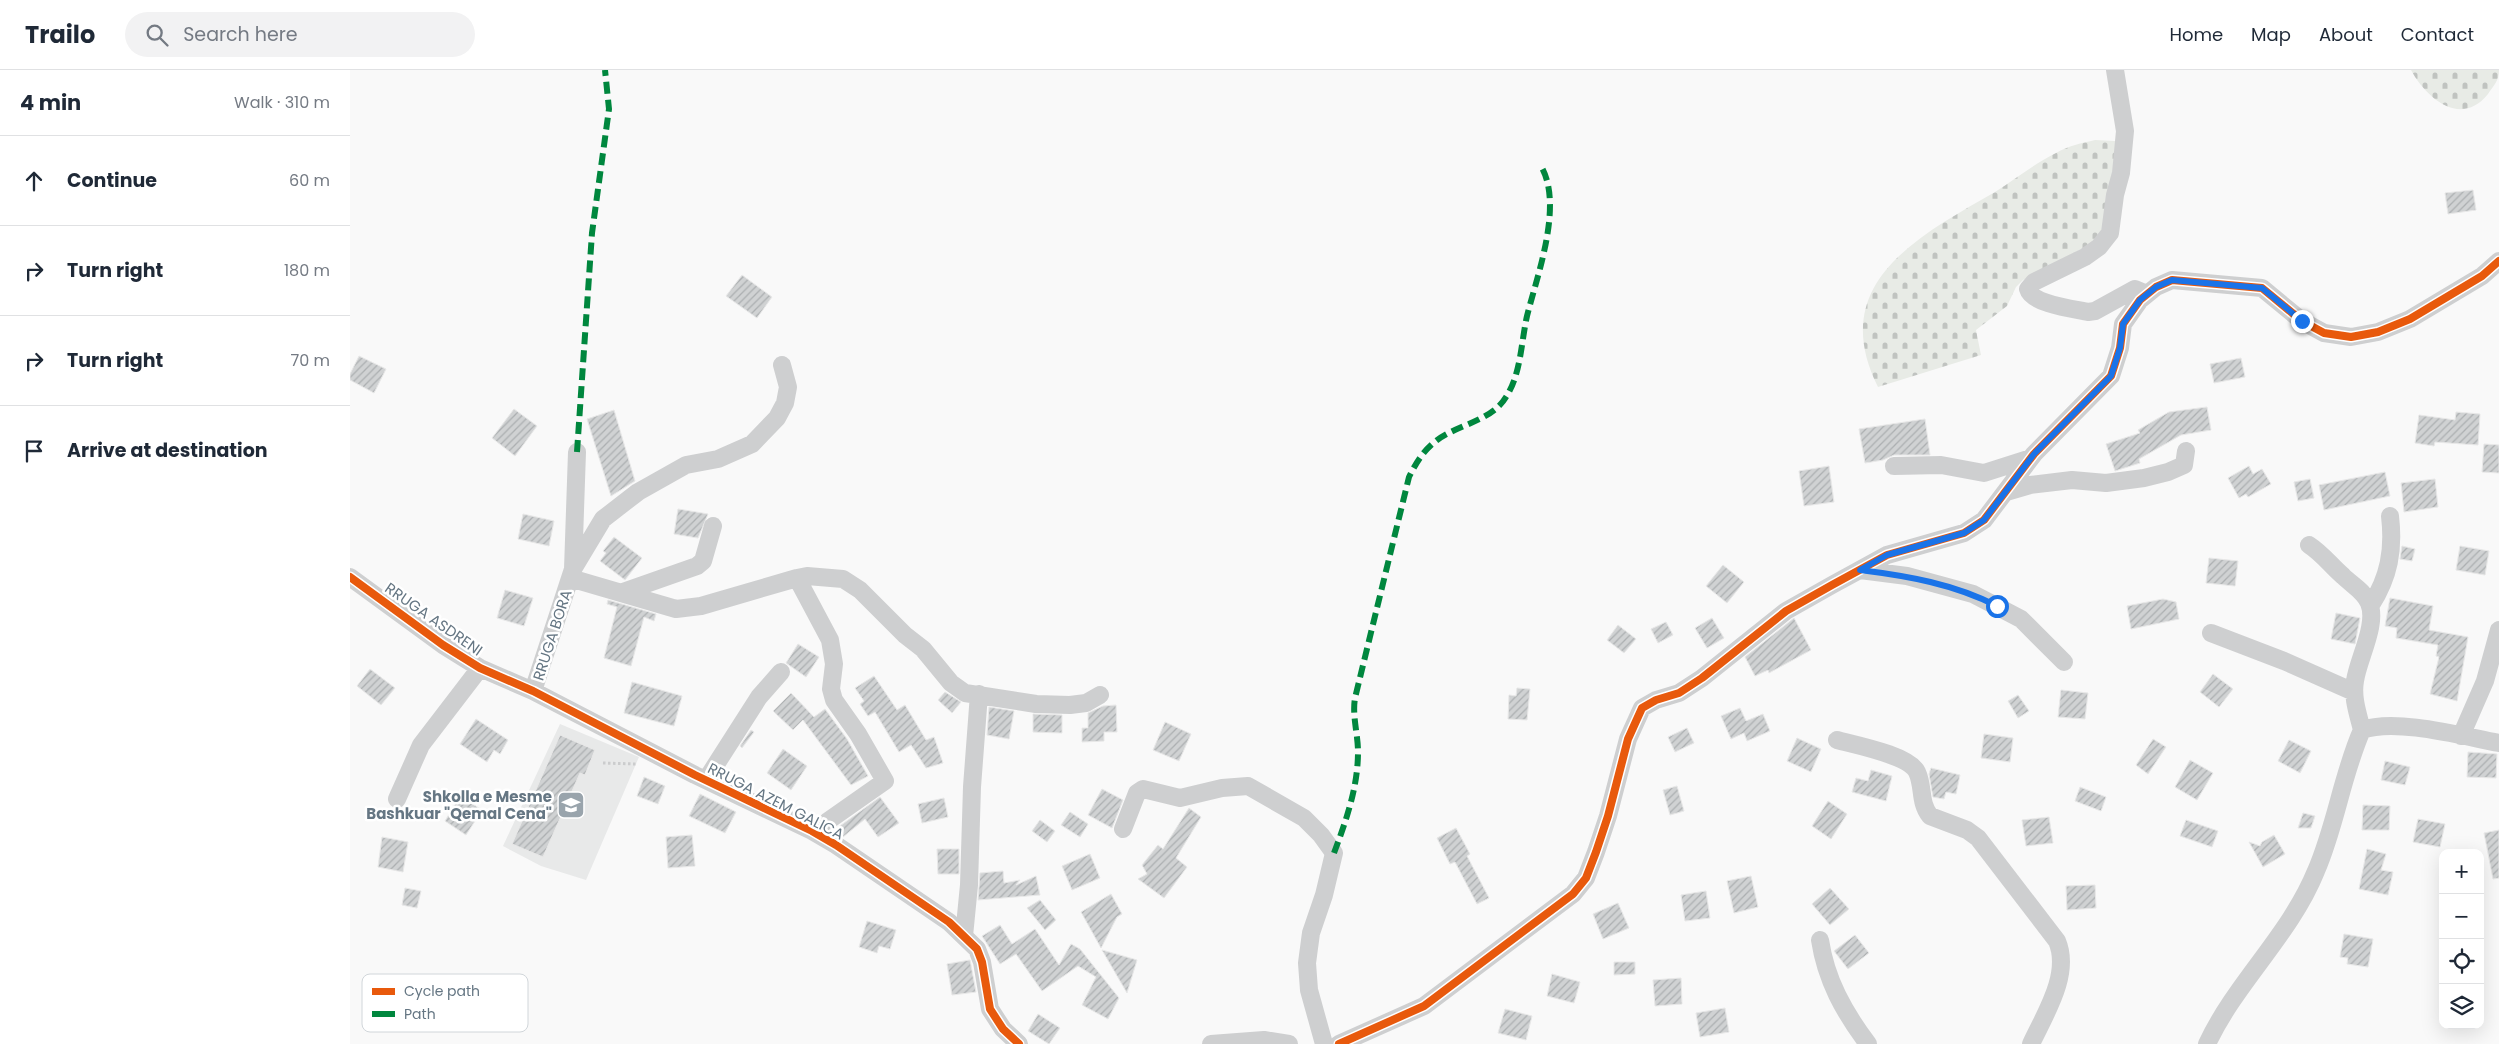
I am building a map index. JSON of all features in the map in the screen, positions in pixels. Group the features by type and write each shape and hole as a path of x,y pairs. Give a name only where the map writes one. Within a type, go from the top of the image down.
{"street":[{"path":"2115,70 2125,131 2121,173 2115,195 2110,233 2099,247 2085,257 2034,282 2028,289 2029,295 2037,300 2088,312 2095,311 2135,289 2147,294"},
{"path":"1339,1044 1424,1006 1573,894 1586,878 1596,852 1608,816 1628,739 1642,708 1656,700 1679,693 1702,678 1786,611 1887,555 1964,533 1984,520 2031,458 2111,376 2120,348 2123,324 2147,294 2156,287 2172,280 2262,288 2302,321 2324,333 2351,337 2378,332 2410,318 2482,276 2499,261"},
{"name":"RRUGA BORA","path":"533,691 572,574 602,519 638,492 686,465 718,459 752,444 777,418 785,403 788,386 782,365"},
{"path":"2006,492 2030,485 2072,480 2106,483 2157,475 2184,465 2186,451"},
{"name":"RRUGA BORA","path":"572,574 577,452"},
{"path":"1894,466 1941,465 1984,473 2031,458"},
{"path":"2370,605 2381,590 2388,571 2392,550 2390,516"},
{"path":"623,592 697,566 703,561 713,526"},
{"path":"2207,1044 2228,1005 2290,920 2316,871 2353,750 2362,730 2354,692 2355,680 2372,616 2370,605 2366,596 2342,576 2318,551 2309,545"},
{"path":"1860,570 1907,576 1973,594 2021,619 2064,662"},
{"name":"RRUGA BORA","path":"572,574 676,609 701,606 808,576 843,580 860,590 905,636 923,649 951,683 965,693 1036,704 1070,705 1086,702 1100,695"},
{"name":"RRUGA ASDRENI","path":"350,577 443,645 480,668 533,691"},
{"name":"RRUGA AZEM GALICA","path":"797,578 830,640 834,664 830,689 834,700 858,734 886,781 828,821 815,833"},
{"path":"2461,736 2485,681 2499,630"},
{"path":"2211,633 2284,661 2354,692"},
{"name":"RRUGA ASDRENI","path":"397,800 421,745 480,668"},
{"name":"RRUGA AZEM GALICA","path":"706,780 758,698 781,672"},
{"name":"RRUGA AZEM GALICA","path":"533,691 706,780 815,833 949,922 977,949 982,962 990,1008 1003,1029 1020,1044"},
{"path":"964,936 969,884 972,787 979,694"},
{"path":"2362,730 2376,725 2402,726 2499,743"},
{"path":"1836,740 1886,754 1912,764 1918,773 1925,808 1930,816 1967,830 1978,838 2057,941 2061,951 2062,963 2058,980 2052,1000 2031,1044"},
{"path":"1123,830 1137,793 1144,789 1180,798 1222,788 1248,786 1304,818 1321,835 1334,853 1324,895 1311,933 1306,976 1318,1028 1324,1044"},
{"path":"1820,940 1823,958 1838,999 1868,1044"},
{"path":"1211,1044 1264,1040 1289,1044"}],"path":[{"path":"603,764 636,764"}],"shaded area":[{"name":"Shkolla e Mesme Bashkuar \"Qemal Cena\"","path":"560,724 639,757 586,880 541,866 503,846"}],"green space":[{"path":"2411,70 2499,70 2494,85 2478,104 2467,109 2456,109 2435,99"},
{"path":"2095,140 2115,141 2118,150 2104,237 2023,280 2016,287 2007,306 1976,330 1981,355 1878,387 1865,351 1864,319 1872,291 1888,267 1937,226 1995,192 2048,157 2065,148"}],"building":[{"path":"2473,190 2476,210 2448,214 2445,193"},
{"path":"742,275 772,297 757,318 726,296"},
{"path":"359,356 386,369 374,393 350,380 350,374"},
{"path":"2241,358 2245,377 2214,383 2210,364"},
{"path":"2207,407 2211,430 2181,435 2139,459 2140,463 2115,471 2106,444 2140,433 2138,430 2169,412"},
{"path":"514,409 537,426 515,456 492,438"},
{"path":"614,410 635,481 611,496 587,419"},
{"path":"2456,412 2480,414 2478,445 2435,442 2434,446 2415,443 2419,415 2455,420"},
{"path":"1925,419 1930,455 1894,455 1883,460 1865,463 1859,429"},
{"path":"2484,444 2499,445 2499,473 2482,472"},
{"path":"1829,466 1834,502 1804,506 1799,471"},
{"path":"2249,466 2253,474 2262,469 2271,484 2248,497 2246,494 2239,498 2228,478"},
{"path":"2385,472 2390,496 2324,510 2319,485"},
{"path":"2310,479 2314,498 2298,501 2294,482"},
{"path":"2435,479 2438,507 2404,512 2401,483"},
{"path":"678,509 708,514 698,538 674,534"},
{"path":"523,514 554,521 549,546 518,539"},
{"path":"614,537 642,558 625,580 600,561 606,553 603,551"},
{"path":"2402,546 2415,549 2412,561 2400,559"},
{"path":"2460,546 2489,551 2485,575 2456,570"},
{"path":"2209,558 2238,561 2235,586 2206,583"},
{"path":"1723,565 1744,582 1727,603 1706,586"},
{"path":"505,590 533,598 524,626 497,618"},
{"path":"2390,598 2433,606 2429,630 2468,637 2457,701 2430,694 2439,657 2436,656 2438,645 2396,638 2397,628 2385,626"},
{"path":"2163,599 2176,602 2179,619 2131,629 2127,606"},
{"path":"608,600 656,614 654,621 644,617 631,666 604,658 617,607 607,604"},
{"path":"2336,613 2360,618 2355,644 2331,639"},
{"path":"1712,618 1724,638 1707,648 1695,628"},
{"path":"1794,618 1811,650 1769,673 1768,670 1755,676 1745,657"},
{"path":"1666,622 1673,635 1658,643 1651,629"},
{"path":"1618,625 1636,639 1624,653 1607,640"},
{"path":"798,644 819,657 806,677 786,663"},
{"path":"370,669 395,688 381,705 357,686"},
{"path":"2213,674 2233,689 2219,707 2200,692"},
{"path":"874,676 897,710 905,705 926,740 934,737 943,763 926,768 911,745 899,752 875,712 868,716 860,704 864,701 855,688"},
{"path":"632,682 682,696 674,726 624,713"},
{"path":"1517,688 1530,689 1527,720 1508,719 1509,695 1516,696"},
{"path":"2061,690 2088,693 2085,719 2058,717"},
{"path":"945,692 961,702 952,713 938,700"},
{"path":"791,693 814,717 825,709 847,739 868,776 851,785 803,720 793,730 773,711"},
{"path":"2018,695 2029,711 2018,718 2008,701"},
{"path":"1116,705 1117,732 1104,732 1104,741 1082,742 1082,728 1088,728 1088,713 1103,706"},
{"path":"989,707 1014,711 1009,739 987,735"},
{"path":"1740,708 1746,721 1763,714 1770,731 1747,741 1744,733 1731,739 1721,716"},
{"path":"1033,714 1062,715 1062,733 1033,732"},
{"path":"476,719 508,740 500,754 494,750 487,762 460,744"},
{"path":"1165,722 1191,734 1179,761 1153,750"},
{"path":"1687,728 1694,743 1675,752 1668,737"},
{"path":"751,730 754,732 742,748 740,746"},
{"path":"1984,734 2013,738 2010,762 1981,758"},
{"path":"560,735 595,750 585,775 580,773 543,857 512,844"},
{"path":"1797,738 1821,749 1811,772 1787,761"},
{"path":"2153,739 2166,747 2148,774 2136,765"},
{"path":"2289,740 2311,751 2300,773 2278,761"},
{"path":"783,749 807,766 791,790 767,773"},
{"path":"2468,752 2497,754 2496,778 2467,777"},
{"path":"2190,760 2213,773 2197,800 2175,787"},
{"path":"2385,761 2410,767 2405,785 2381,780"},
{"path":"1931,768 1960,775 1956,794 1946,792 1944,799 1933,797 1929,774"},
{"path":"1871,770 1892,776 1886,801 1852,792 1856,778 1868,781"},
{"path":"644,777 665,786 658,804 637,796"},
{"path":"1677,786 1684,811 1670,815 1663,790"},
{"path":"2080,787 2106,797 2101,811 2075,801"},
{"path":"1102,789 1123,800 1112,828 1088,815"},
{"path":"700,794 736,812 725,833 689,816"},
{"path":"460,796 482,810 466,835 445,821"},
{"path":"880,797 899,823 878,837 865,819 843,837 833,831"},
{"path":"944,798 948,817 922,823 918,804"},
{"path":"1828,801 1847,814 1831,839 1812,826"},
{"path":"2363,805 2390,806 2389,830 2362,830"},
{"path":"1189,808 1201,817 1176,858 1187,867 1164,898 1138,879 1147,874 1142,865 1158,845 1163,849"},
{"path":"1070,812 1088,824 1080,837 1061,825"},
{"path":"2303,813 2315,816 2311,828 2298,828"},
{"path":"2049,817 2053,843 2026,846 2022,820"},
{"path":"2418,819 2445,824 2440,847 2413,842"},
{"path":"1040,820 1055,831 1047,842 1032,831"},
{"path":"2186,820 2218,831 2212,847 2180,836"},
{"path":"1456,828 1470,854 1467,856 1489,898 1477,904 1455,862 1450,864 1437,838"},
{"path":"2499,830 2499,878 2493,879 2484,833"},
{"path":"692,835 695,866 668,868 666,837"},
{"path":"2274,835 2285,854 2263,867 2249,842 2260,846 2262,842"},
{"path":"382,837 408,842 403,872 378,867"},
{"path":"937,849 959,849 959,874 938,874"},
{"path":"2367,849 2386,854 2381,870 2393,872 2388,895 2359,889"},
{"path":"1090,854 1100,878 1072,890 1062,866"},
{"path":"1003,871 1004,883 1020,880 1016,885 1036,876 1040,895 978,900 980,873"},
{"path":"1751,876 1758,907 1734,913 1727,881"},
{"path":"2095,885 2096,908 2067,910 2066,886"},
{"path":"405,888 421,891 417,908 402,905"},
{"path":"1830,888 1849,909 1830,925 1812,904"},
{"path":"1706,891 1710,918 1685,921 1681,895"},
{"path":"1111,894 1122,914 1117,917 1101,948 1081,912"},
{"path":"1040,900 1056,920 1045,930 1027,908"},
{"path":"1618,903 1629,928 1603,939 1593,914"},
{"path":"867,921 896,930 890,949 879,946 877,953 859,947"},
{"path":"1000,925 1012,944 1035,929 1059,965 1071,944 1080,949 1119,998 1108,1019 1082,1005 1096,977 1078,966 1042,991 1016,954 1000,964 982,936"},
{"path":"2344,934 2373,939 2368,967 2347,964 2348,958 2340,957"},
{"path":"1855,935 1869,953 1848,969 1834,951"},
{"path":"1102,950 1137,960 1127,993"},
{"path":"970,960 976,992 952,995 947,964"},
{"path":"1614,962 1635,962 1635,974 1614,975"},
{"path":"1552,974 1580,982 1574,1003 1547,996"},
{"path":"1681,978 1682,1004 1655,1006 1653,980"},
{"path":"1725,1008 1729,1032 1700,1037 1696,1013"},
{"path":"1505,1009 1532,1016 1526,1040 1498,1033"},
{"path":"1038,1014 1060,1028 1049,1044 1028,1031"}],"marked path":[{"path":"577,452 592,233 609,109 605,70"},
{"path":"1334,853 1347,816 1356,778 1358,745 1354,712 1355,698 1409,477 1420,458 1431,445 1444,436 1492,412 1500,405 1511,388 1518,368 1527,316 1542,262 1549,221 1550,202 1548,184 1542,168"}],"cycle path":[{"path":"1339,1044 1424,1006 1573,894 1586,878 1596,852 1608,816 1628,739 1642,708 1656,700 1679,693 1702,678 1786,611 1832,585 1887,555 1964,533 1984,520 2034,454 2111,376 2120,348 2123,324 2140,300 2156,287 2172,280 2262,288 2302,321 2324,333 2351,337 2378,332 2410,319 2482,276 2499,261"},
{"path":"350,577 443,645 480,668 533,691 695,775 812,831 836,845 949,922 977,949 982,962 990,1009 1003,1029 1019,1044"}],"place":[{"name":"Shkolla e Mesme Bashkuar \"Qemal Cena\"","path":"571,805"}],"route":[{"path":"1997,606 1973,594 1924,580 1860,570 1887,555 1964,533 1984,520 2034,454 2111,376 2120,348 2123,324 2140,300 2156,287 2172,280 2246,285 2262,288 2302,321"}]}
